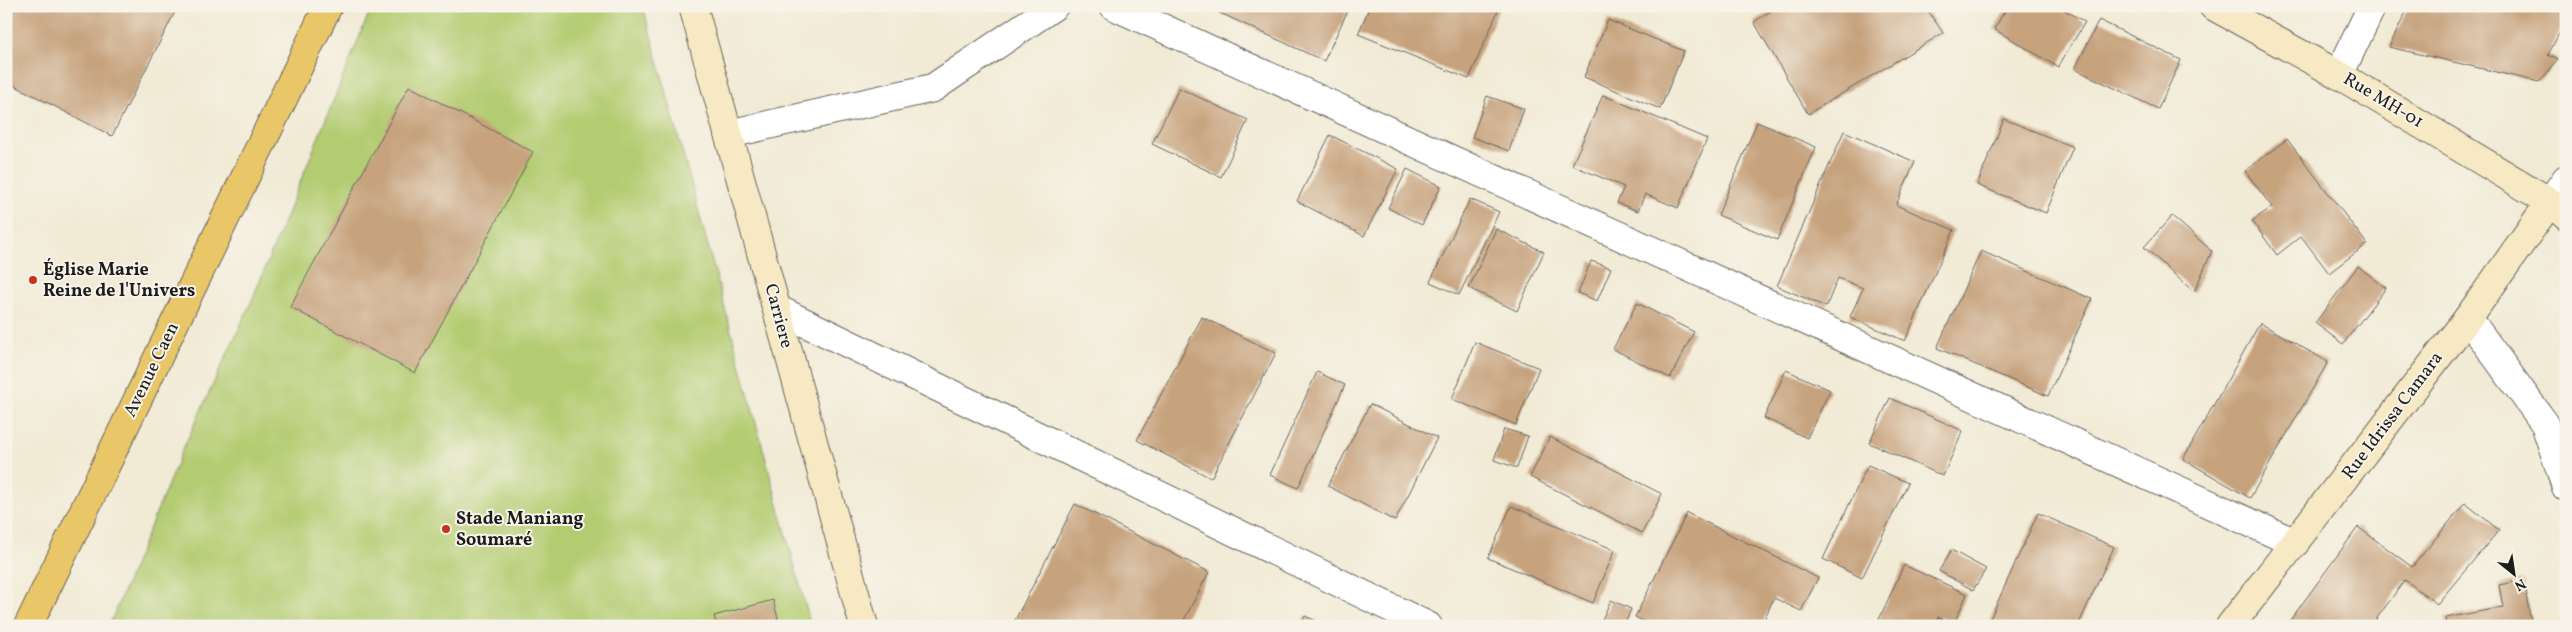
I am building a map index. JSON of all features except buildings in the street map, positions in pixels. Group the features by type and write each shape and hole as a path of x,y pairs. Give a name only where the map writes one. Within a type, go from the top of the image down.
{"highway":[{"name":"Avenue Caen","path":"28,626 328,6"}],"street":[{"name":"Carriere","path":"693,6 864,626"},
{"path":"728,134 933,88 1054,6"},
{"path":"1114,6 2295,543"},
{"name":"Rue MH-01","path":"2213,6 2339,75 2558,209"},
{"path":"2339,75 2372,6"},
{"path":"2558,209 2566,179"},
{"name":"Rue Idrissa Camara","path":"2230,626 2468,318 2558,209"},
{"path":"776,309 1428,626"},
{"path":"2468,318 2545,424 2566,487"}],"green space":[{"path":"372,6 643,6 811,626 109,626 182,451 250,305"}],"place":[{"name":"Église Marie Reine de l'Univers","path":"33,280"},
{"name":"Stade Maniang Soumaré","path":"446,529"}]}
